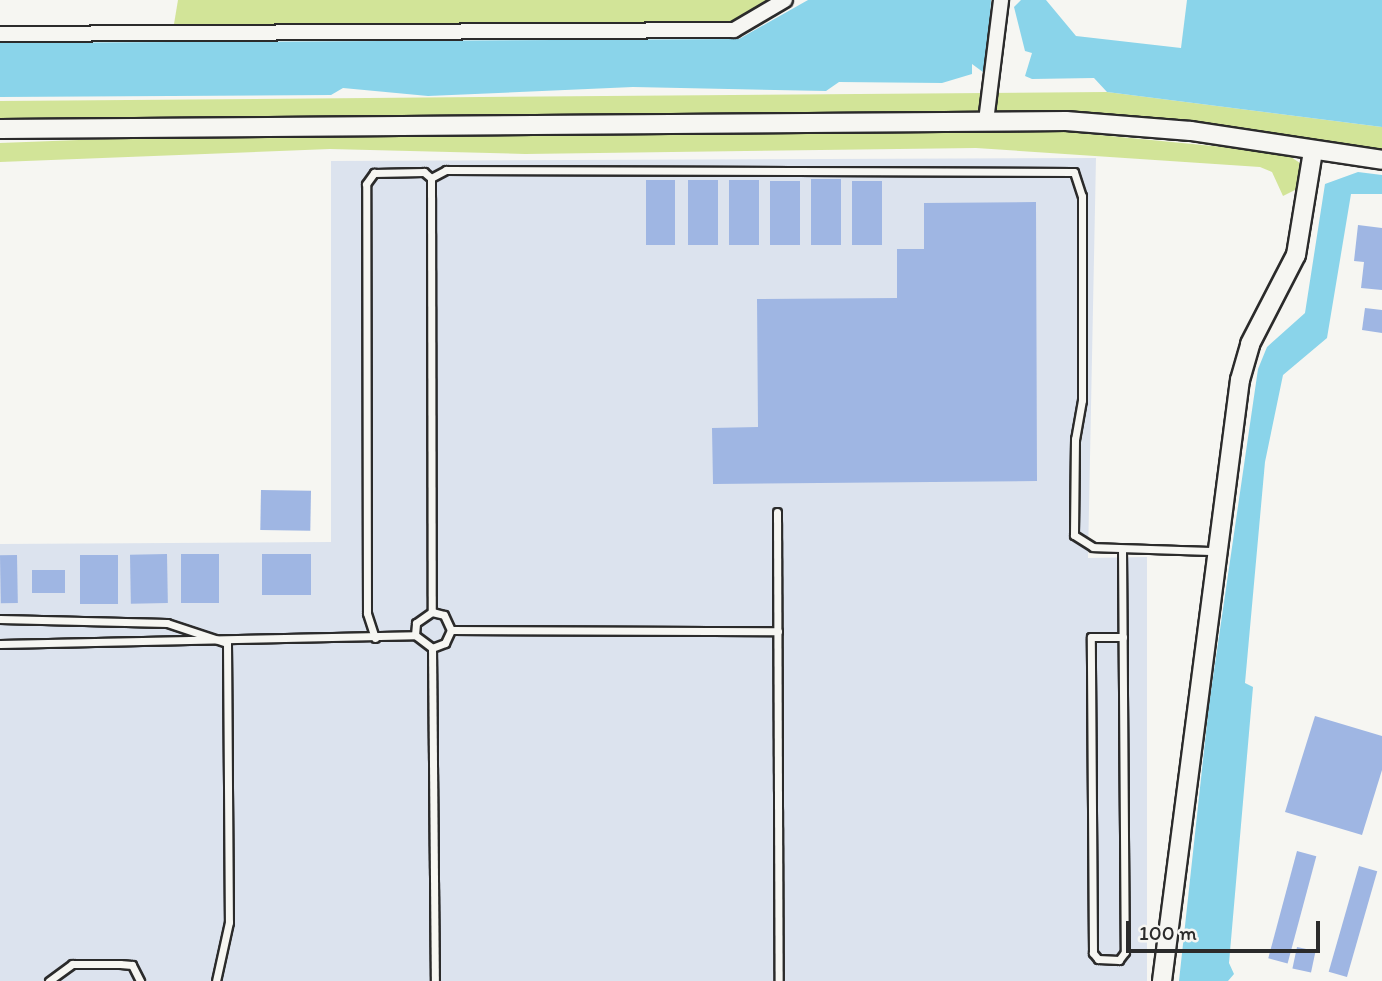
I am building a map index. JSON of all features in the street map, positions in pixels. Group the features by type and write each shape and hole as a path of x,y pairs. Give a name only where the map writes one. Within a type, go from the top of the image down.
{"street":[{"path":"0,34 734,30 785,0"},
{"path":"986,121 1001,0"},
{"path":"0,129 986,121 1177,130 1382,160"},
{"path":"1162,981 1214,551 1245,360 1296,255 1313,151"}],"lane":[{"path":"431,178 446,170 1074,172 1082,196 1082,400 1072,520 1080,542 1122,549 1214,551"},
{"path":"375,638 367,613 366,184 374,173 424,172 431,178 432,611"},
{"path":"777,512 779,981"},
{"path":"1122,549 1123,637 1125,952 1119,960 1098,959 1093,953 1091,637 1123,637"},
{"path":"432,611 444,615 451,630 445,643 432,648"},
{"path":"415,635 416,623 432,611"},
{"path":"0,619 167,623 228,643"},
{"path":"451,630 778,631"},
{"path":"0,644 228,643 415,635 432,648"},
{"path":"216,981 229,922 228,643"},
{"path":"432,648 435,981"},
{"path":"50,981 72,964 120,964 132,965 140,981"}],"shaded area":[{"path":"1096,158 1088,558 1147,557 1147,981 0,981 0,544 331,542 331,161"}],"green space":[{"path":"178,0 777,0 733,26 173,30"},
{"path":"1107,92 1382,127 1382,153 982,114 0,124 0,101"},
{"path":"1038,129 1285,153 1303,165 1299,188 1283,196 1272,172 1260,167 976,148 525,154 330,149 0,162 0,143 265,133"}],"water":[{"path":"808,0 991,0 987,75 972,64 972,74 942,83 839,82 826,91 633,87 428,96 343,88 331,95 0,97 0,43 739,39"},
{"path":"1021,0 1046,0 1076,36 1181,48 1187,0 1382,0 1382,127 1107,92 1094,78 1032,79 1025,76 1032,53 1025,51 1014,7"},
{"path":"1358,172 1382,175 1382,194 1351,194 1327,338 1283,375 1265,462 1245,683 1253,687 1229,963 1234,974 1228,981 1179,981 1209,705 1258,369 1267,347 1305,313 1325,184"}],"building":[{"path":"811,179 841,179 841,245 811,245"},
{"path":"646,180 675,180 675,245 646,245"},
{"path":"688,180 718,180 718,245 688,245"},
{"path":"729,180 759,180 759,245 729,245"},
{"path":"770,181 800,181 800,245 770,245"},
{"path":"852,181 882,181 882,245 852,245"},
{"path":"1036,202 1037,481 713,484 712,428 758,427 757,299 897,298 897,249 924,249 924,203"},
{"path":"1358,225 1382,228 1382,290 1361,288 1364,262 1354,261"},
{"path":"1365,308 1382,310 1382,333 1362,330"},
{"path":"261,490 311,491 310,531 260,530"},
{"path":"167,554 168,603 131,604 130,555"},
{"path":"181,554 219,554 219,603 181,603"},
{"path":"262,554 311,554 311,595 262,595"},
{"path":"0,555 17,555 18,603 1,603"},
{"path":"80,555 118,555 118,604 80,604"},
{"path":"32,570 65,570 65,593 32,593"},
{"path":"1315,716 1382,736 1382,770 1362,835 1285,812"},
{"path":"1297,851 1316,856 1288,963 1268,958"},
{"path":"1359,866 1377,871 1347,977 1329,972"},
{"path":"1297,947 1316,951 1311,972 1292,969"}]}
